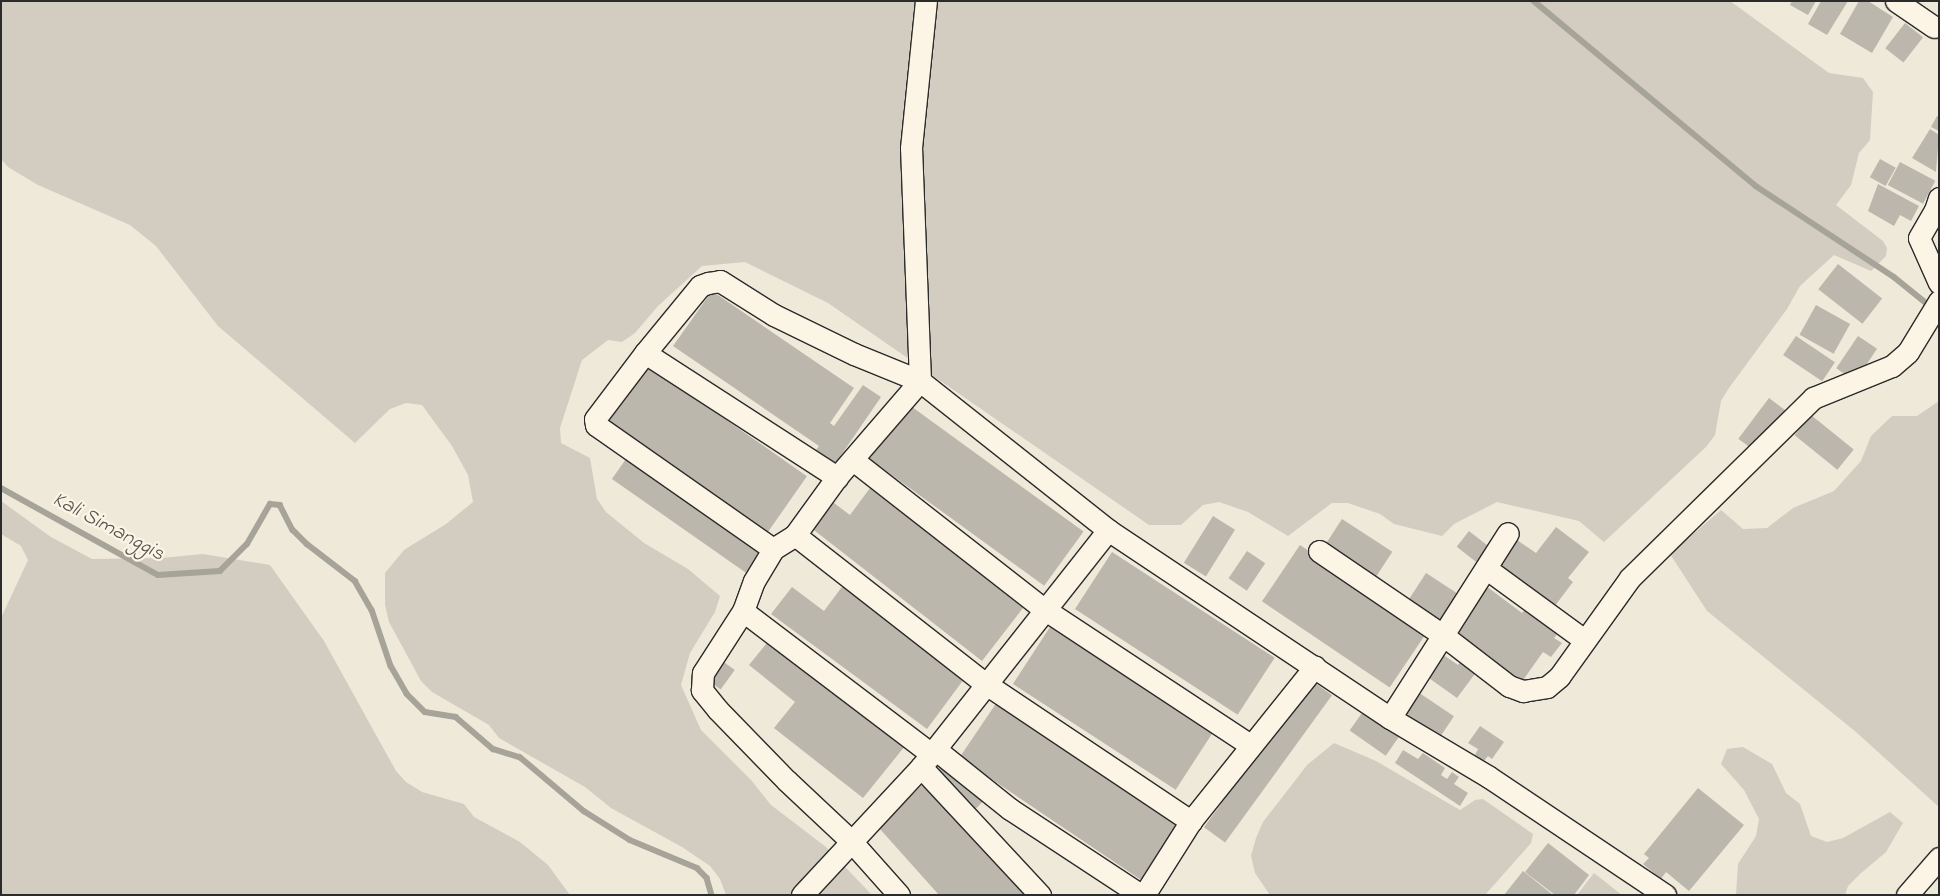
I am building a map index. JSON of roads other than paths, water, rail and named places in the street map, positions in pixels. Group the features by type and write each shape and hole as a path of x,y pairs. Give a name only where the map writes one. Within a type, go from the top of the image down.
{"street":[{"path":"899,895 851,841 787,782 702,690 703,673 743,611 754,581 772,549 795,535 837,477 920,381 911,148 926,1"},
{"path":"1896,1 1934,27"},
{"path":"1319,551 1444,636 1509,686 1523,691 1547,687 1559,677 1583,639 1630,578 1813,398 1892,366 1908,352 1922,332 1935,301 1919,238 1936,210 1939,198"},
{"path":"772,549 596,425 595,419 645,353 700,286 720,281 774,315 854,354 920,381 1108,530 1315,666 1390,718 1489,777 1665,895"},
{"path":"645,353 837,477"},
{"path":"852,460 1044,609 1250,744"},
{"path":"802,895 929,756 1108,530"},
{"path":"1390,718 1487,569 1508,533"},
{"path":"795,535 986,684 1191,821"},
{"path":"1487,569 1583,639"},
{"path":"743,611 929,756 1142,895 1191,821 1250,744 1315,666"},
{"path":"929,756 1040,895"},
{"path":"1907,895 1939,858"}],"waterway":[{"path":"1534,1 1756,186 1894,277 1930,306"},
{"name":"Kali Simanggis","path":"1,488 158,575 220,571 247,544 270,504 280,505 293,530 307,544 355,581 372,610 391,666 407,694 425,712 456,717 493,749 520,757 584,811 630,840 697,868 707,878 712,895"}]}
